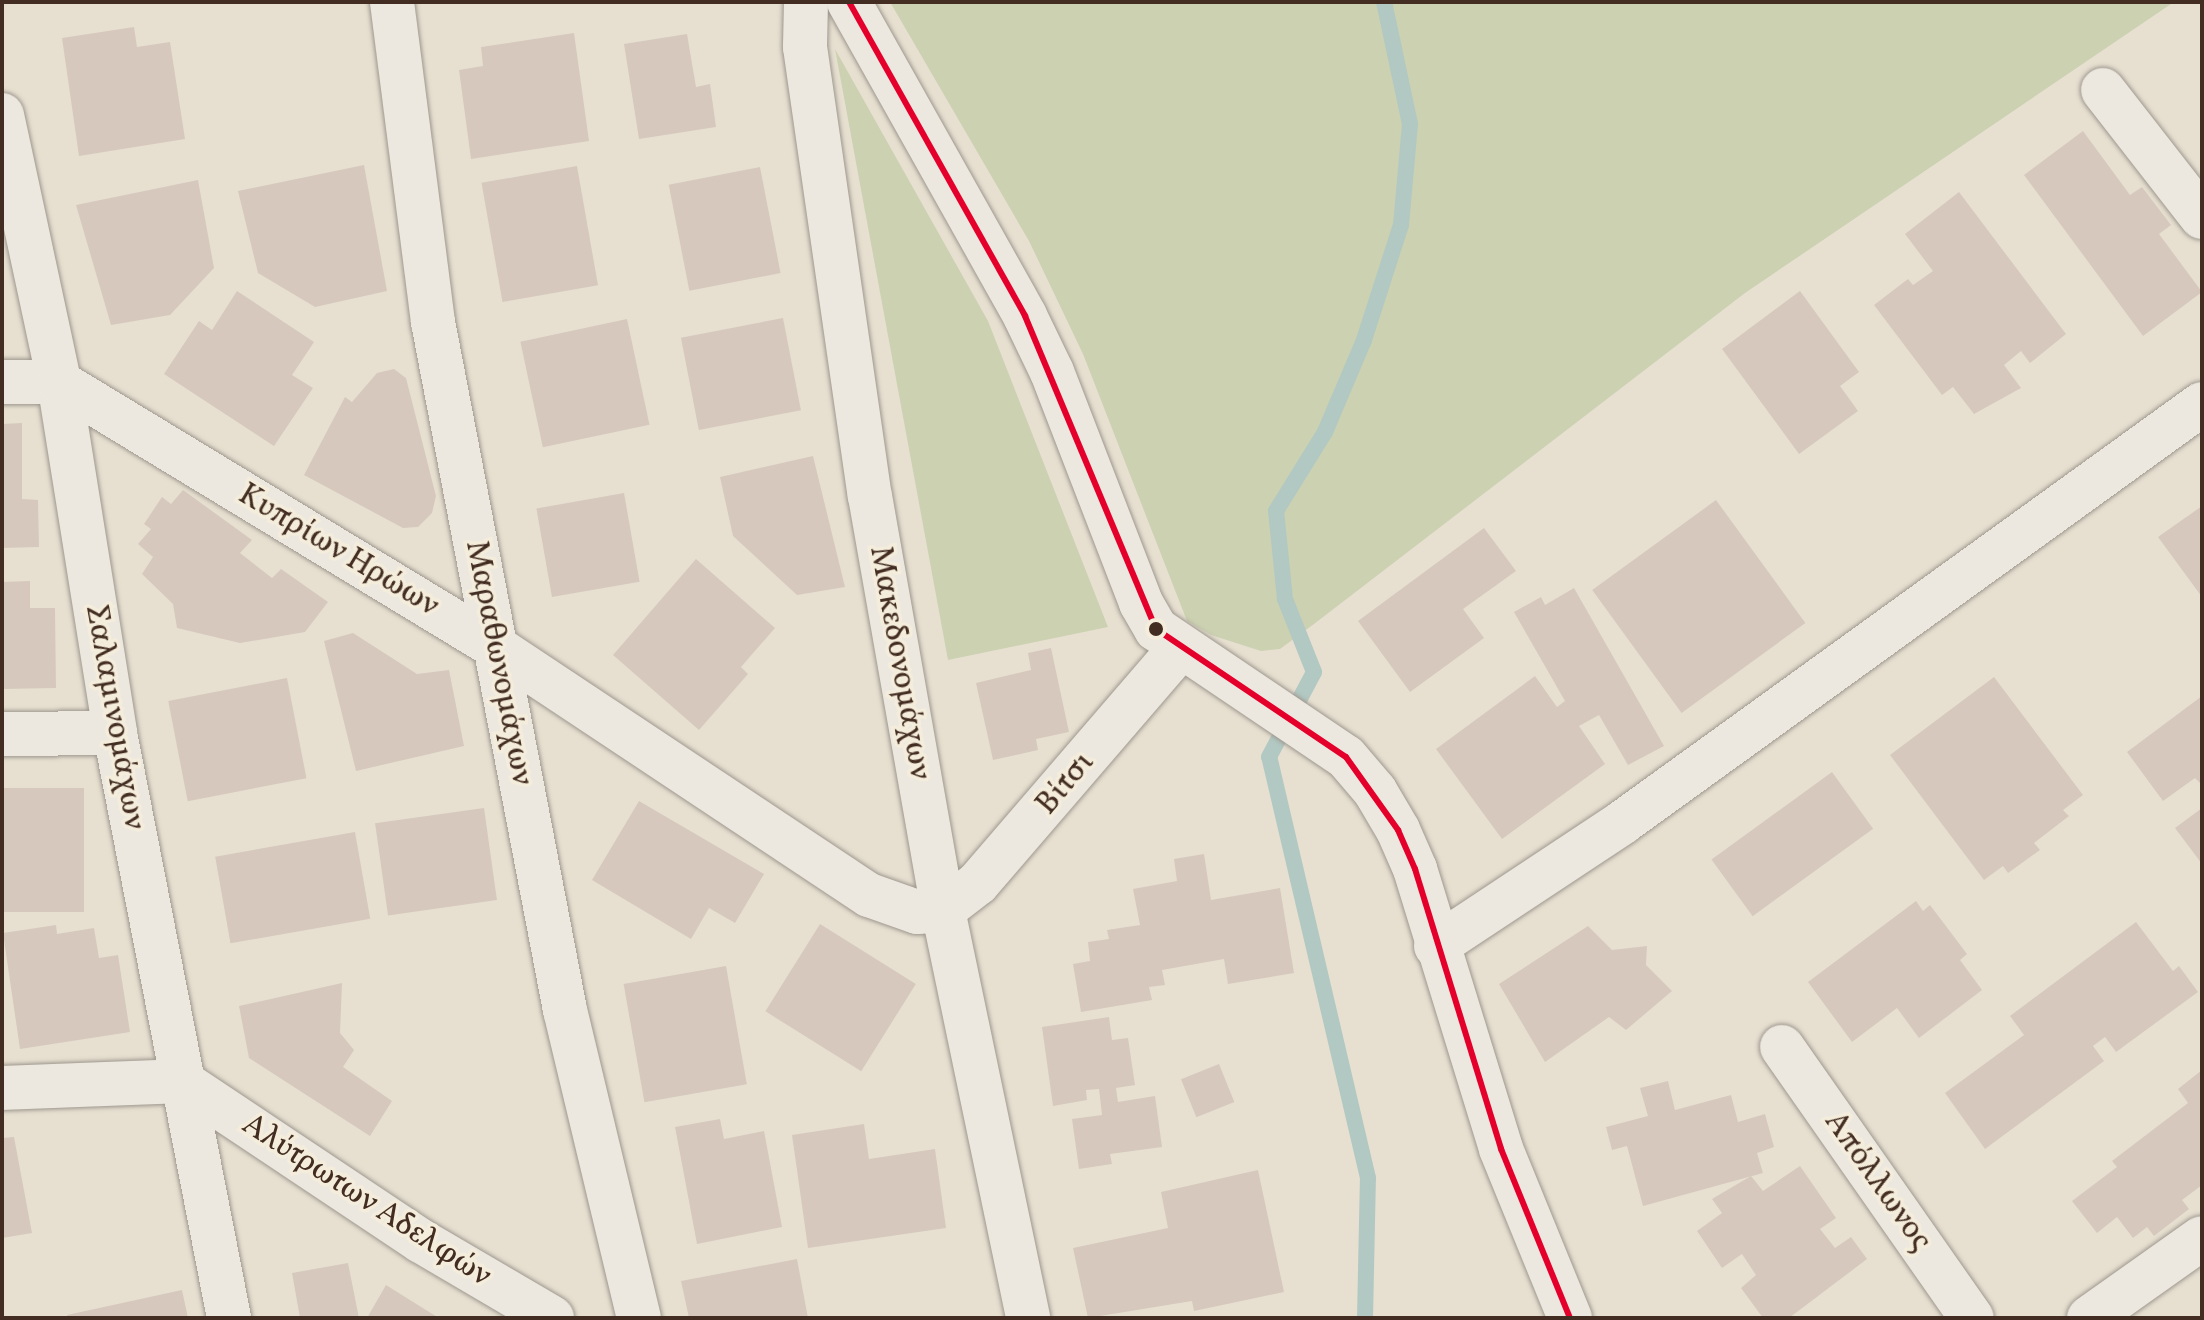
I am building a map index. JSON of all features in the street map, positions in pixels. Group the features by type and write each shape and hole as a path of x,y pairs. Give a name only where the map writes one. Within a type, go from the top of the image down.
{"street":[{"name":"Μαραθωνομάχων","path":"392,2 433,322 565,1010 639,1318"},
{"name":"Μακεδονομάχων","path":"806,2 805,47 870,496 943,910 1028,1318"},
{"path":"849,2 1025,316 1052,372 1141,603 1156,629 1179,649 1319,736 1375,791 1398,830 1415,869 1436,946 1501,1149 1570,1318"},
{"path":"2103,90 2202,217"},
{"name":"Σαλαμινομάχων","path":"2,115 59,382 115,733 229,1318"},
{"path":"2,382 59,382"},
{"name":"Κυπρίων Ηρώων","path":"59,382 494,646 869,895 917,912 943,910"},
{"path":"1436,946 1623,822 2202,404"},
{"name":"Βίτσι","path":"943,910 1008,854 1179,649"},
{"path":"2,734 115,733"},
{"name":"Απόλλωνος","path":"1782,1047 1972,1318"},
{"path":"2,1088 181,1081"},
{"name":"Αλύτρωτων Αδελφών","path":"181,1081 421,1241 552,1318"},
{"path":"2089,1318 2202,1238"}],"green space":[{"path":"890,2 2174,2 1745,293 1314,624 1280,649 1261,651 1211,635 1187,621 1083,354 1029,241"},
{"path":"835,49 988,321 1108,627 948,660"}],"building":[{"path":"134,27 137,47 170,42 185,139 79,156 62,38"},
{"path":"574,33 589,141 471,159 459,70 483,66 481,47"},
{"path":"687,34 696,87 710,84 716,127 639,139 624,44"},
{"path":"2083,131 2130,195 2142,187 2171,225 2159,234 2202,292 2143,336 2024,175"},
{"path":"364,165 387,291 315,307 258,273 238,191"},
{"path":"577,166 598,285 502,302 481,183"},
{"path":"760,167 781,273 689,291 669,185"},
{"path":"198,180 214,268 170,315 111,325 76,205"},
{"path":"1959,192 2066,334 2030,363 2021,351 2004,365 2021,388 1974,414 1953,387 1942,395 1874,305 1908,279 1913,285 1933,271 1905,234"},
{"path":"237,291 314,342 292,375 313,388 274,446 164,374 199,321 212,330"},
{"path":"1800,291 1859,372 1840,386 1858,411 1799,454 1722,349"},
{"path":"783,318 801,410 699,430 681,338"},
{"path":"627,319 649,425 543,447 520,342"},
{"path":"394,369 406,378 436,496 432,513 418,527 403,528 304,475 345,397 352,402 377,373"},
{"path":"22,423 22,499 38,500 39,547 2,548 2,424"},
{"path":"813,456 845,587 797,595 733,536 720,477"},
{"path":"183,490 252,540 240,553 272,578 281,569 328,602 305,632 240,643 177,628 173,604 142,574 153,557 138,544 151,529 144,524 162,497 171,504"},
{"path":"624,493 640,582 552,597 536,508"},
{"path":"1716,500 1805,623 1682,713 1592,590"},
{"path":"2202,506 2202,597 2158,537"},
{"path":"1484,528 1516,571 1463,609 1484,638 1410,692 1358,621"},
{"path":"696,559 775,628 741,667 748,674 699,730 613,655"},
{"path":"30,581 30,608 55,608 56,688 2,689 2,582"},
{"path":"1574,588 1664,746 1628,765 1599,715 1579,726 1605,764 1502,839 1436,749 1535,676 1557,707 1565,701 1514,612 1541,597 1545,605"},
{"path":"353,633 417,674 449,670 464,746 356,771 324,641"},
{"path":"1051,648 1069,732 1036,739 1038,750 993,760 976,683 1031,670 1028,653"},
{"path":"1994,677 2083,795 2063,810 2069,816 2034,843 2040,850 2008,873 2003,866 1984,880 1890,755"},
{"path":"287,678 306,778 188,801 168,701"},
{"path":"2202,696 2202,785 2195,778 2163,801 2127,752"},
{"path":"1832,772 1873,829 1753,916 1711,860"},
{"path":"2,788 84,788 84,912 2,912"},
{"path":"639,801 764,874 735,923 709,908 691,939 592,880"},
{"path":"484,808 497,900 388,915 375,823"},
{"path":"2202,808 2202,864 2175,828"},
{"path":"355,832 370,919 230,943 215,857"},
{"path":"1204,854 1211,900 1280,888 1294,973 1228,984 1224,959 1162,970 1165,985 1149,987 1152,1000 1081,1012 1073,964 1090,961 1088,942 1109,939 1107,930 1140,925 1133,889 1177,881 1174,859"},
{"path":"1916,901 1923,911 1930,905 1967,954 1960,960 1982,990 1919,1038 1897,1008 1852,1042 1808,982"},
{"path":"2136,922 2173,971 2179,966 2198,992 2116,1052 2105,1037 2093,1046 2104,1061 1985,1149 1945,1093 2024,1035 2010,1016"},
{"path":"820,924 916,984 861,1071 765,1011"},
{"path":"56,925 57,934 94,928 99,958 118,955 130,1032 20,1049 3,933"},
{"path":"1588,926 1612,950 1647,946 1646,965 1672,991 1626,1030 1609,1017 1545,1062 1499,984"},
{"path":"726,966 747,1084 644,1102 624,984"},
{"path":"342,983 340,1033 354,1050 343,1067 392,1101 370,1136 249,1058 239,1006"},
{"path":"1109,1017 1112,1040 1128,1038 1135,1085 1116,1088 1118,1102 1155,1096 1162,1147 1110,1154 1112,1164 1079,1169 1072,1119 1102,1115 1099,1089 1086,1090 1087,1100 1053,1106 1042,1027"},
{"path":"1219,1064 1234,1102 1196,1117 1181,1079"},
{"path":"2202,1070 2202,1185 2182,1200 2189,1209 2154,1236 2147,1227 2133,1238 2117,1217 2097,1233 2072,1201 2117,1167 2112,1161 2188,1103 2178,1089"},
{"path":"1668,1081 1675,1110 1731,1095 1738,1122 1765,1114 1774,1147 1757,1153 1763,1173 1643,1206 1627,1146 1612,1150 1606,1127 1648,1116 1640,1088"},
{"path":"720,1119 724,1139 764,1131 782,1227 697,1244 675,1127"},
{"path":"864,1124 869,1159 935,1149 946,1228 808,1248 792,1135"},
{"path":"14,1137 32,1233 2,1238 2,1138"},
{"path":"1800,1166 1836,1218 1820,1229 1835,1248 1851,1237 1867,1259 1789,1318 1763,1318 1741,1288 1756,1275 1742,1254 1722,1268 1697,1231 1722,1213 1712,1199 1751,1176 1763,1191"},
{"path":"1258,1170 1284,1292 1194,1311 1192,1301 1088,1318 1073,1248 1168,1228 1161,1192"},
{"path":"797,1259 808,1318 689,1318 681,1281"},
{"path":"348,1263 359,1318 300,1318 292,1273"},
{"path":"386,1285 426,1310 439,1318 367,1318"},
{"path":"182,1290 188,1318 67,1318 67,1315"}],"waterway":[{"path":"1365,1318 1368,1178 1269,757 1314,672 1285,599 1276,511 1325,432 1364,340 1401,225 1410,124 1384,2"}],"transit line":[{"path":"849,2 1025,316 1156,629 1346,757 1398,830 1415,869 1501,1149 1570,1318"}]}
